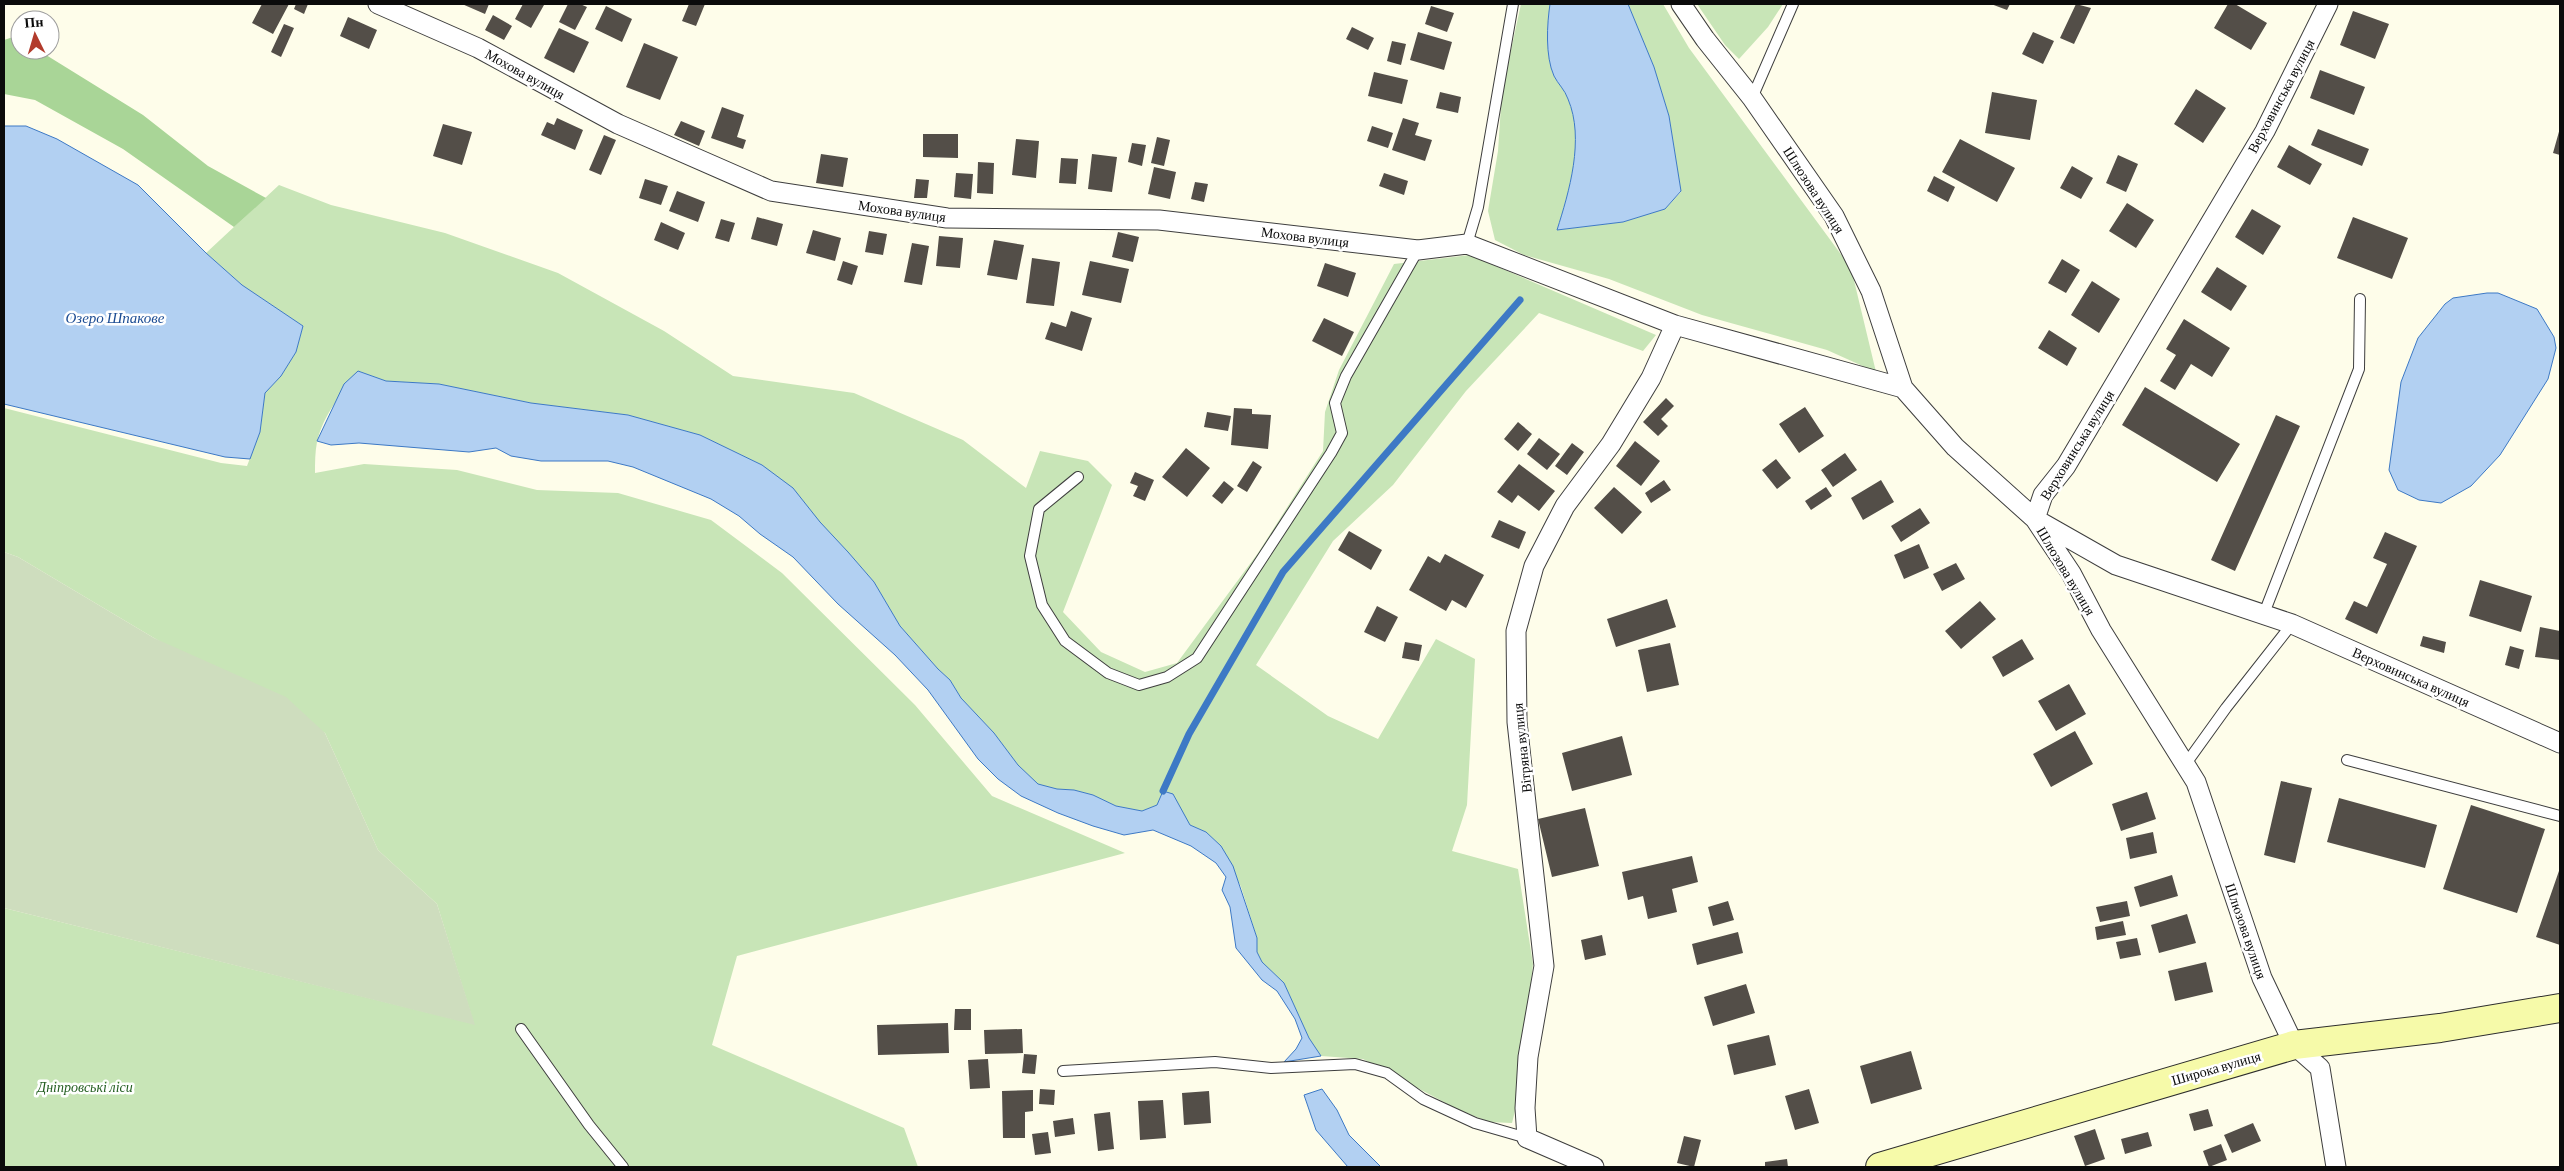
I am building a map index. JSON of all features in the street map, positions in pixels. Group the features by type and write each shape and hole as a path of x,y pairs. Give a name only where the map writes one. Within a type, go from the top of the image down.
{"main road":[{"name":"Широка вулиця","path":"1880,1167 2294,1045 2440,1028 2560,1008"}],"street":[{"name":"Мохова вулиця","path":"378,4 478,48 618,124 771,191 947,218 1159,220 1418,250 1467,244"},
{"name":"Шлюзова вулиця","path":"1680,4 1704,39 1752,98 1834,216 1871,291 1903,388 1955,447 2035,519 2070,573 2101,630 2196,782 2262,978 2294,1045 2320,1068 2336,1167"},
{"name":"Верховинська вулиця","path":"2328,4 2265,131 2066,466 2043,495 2035,519 2116,564 2263,616 2292,624 2560,743"},
{"path":"1467,244 1675,325 1903,388"},
{"name":"Вітряна вулиця","path":"1527,1138 1525,1108 1528,1057 1544,966 1517,722 1516,631 1534,566 1565,506 1611,444 1651,378 1675,325"},
{"path":"1527,1138 1594,1167"}],"lane":[{"path":"1467,244 1478,207 1513,4"},
{"path":"1752,98 1793,4"},
{"path":"1078,478 1039,509 1030,556 1042,605 1065,641 1108,672 1139,685 1168,677 1197,658 1331,453 1342,433 1335,403 1346,376 1418,250"},
{"path":"2263,616 2358,369 2360,299"},
{"path":"2185,765 2226,708 2292,624"},
{"path":"2348,760 2560,816"},
{"path":"521,1029 588,1125 623,1167"},
{"path":"1063,1071 1215,1062 1271,1068 1355,1064 1387,1073 1423,1099 1475,1123 1527,1138"}],"green space":[{"path":"1521,4 1550,4 1548,30 1549,59 1554,76 1567,96 1573,114 1575,148 1573,165 1557,230 1623,222 1665,209 1681,192 1669,116 1654,67 1628,4 1663,4 1689,48 1851,268 1876,372 1827,350 1702,315 1609,279 1524,255 1495,240 1488,211 1498,151 1502,91"},
{"path":"1697,4 1783,4 1768,27 1739,59 1725,45"},
{"path":"10,38 10,60 54,60 143,115 208,166 266,198 234,227 123,149 35,100 4,94 4,40"},
{"name":"Дніпровські ліси","path":"279,185 331,205 445,233 558,273 664,331 733,376 854,393 963,440 1026,488 1040,451 1088,461 1112,485 1063,612 1101,652 1145,672 1177,663 1258,553 1323,451 1325,412 1339,370 1394,264 1470,255 1656,335 1643,351 1539,313 1466,391 1393,485 1333,541 1256,665 1328,716 1378,739 1436,639 1475,659 1467,805 1452,851 1518,869 1533,964 1520,1091 1512,1123 1489,1122 1457,1109 1363,1059 1321,1056 1309,1038 1284,983 1262,962 1257,952 1257,938 1241,887 1221,846 1206,832 1190,825 1157,805 1142,811 1116,806 1093,795 1074,790 1038,785 1018,765 994,733 961,698 950,680 900,626 874,582 848,552 762,465 700,435 628,415 531,403 439,384 386,381 358,371 334,405 320,432 316,446 315,473 364,464 457,470 537,490 618,493 711,520 782,573 915,705 992,796 1125,853 737,956 712,1045 904,1128 918,1167 4,1167 4,908 474,1024 437,904 378,850 325,733 154,638 18,557 4,552 4,408 221,463 247,466 260,432 265,393 281,376 296,352 303,326 242,285 206,253"},
{"path":"4,552 18,557 154,638 286,697 325,733 378,850 437,904 475,1025 4,908"}],"water":[{"path":"1550,4 1628,4 1654,67 1669,116 1681,191 1665,209 1623,222 1557,230 1570,182 1575,148 1575,131 1568,99 1554,76 1549,59 1548,30"},
{"name":"Озеро Шпакове","path":"4,126 26,126 57,139 138,185 206,253 242,285 303,326 296,352 281,376 265,393 260,432 250,459 225,457 4,404"},
{"path":"2498,293 2537,309 2554,337 2556,348 2548,379 2500,455 2471,486 2441,503 2419,500 2398,490 2389,470 2401,382 2418,338 2445,304 2453,298"},
{"path":"358,371 386,381 439,384 531,403 628,415 700,435 762,465 793,488 820,522 874,582 900,626 950,680 961,698 994,733 1018,765 1038,784 1057,789 1074,790 1093,795 1116,806 1142,811 1157,805 1163,791 1173,794 1190,825 1206,832 1221,846 1233,866 1257,938 1257,952 1262,962 1284,983 1309,1038 1321,1056 1284,1062 1296,1049 1302,1038 1295,1019 1277,991 1262,980 1236,948 1230,907 1222,890 1226,877 1216,863 1191,846 1153,830 1124,835 1058,813 1021,796 998,779 978,759 928,690 895,655 838,604 793,557 760,534 739,516 711,499 633,467 608,461 541,461 511,456 496,448 469,452 359,443 331,445 317,441 344,384"},
{"path":"1322,1089 1337,1110 1349,1135 1381,1167 1348,1167 1316,1130 1304,1095"}],"building":[{"path":"262,4 289,4 273,34 252,23"},
{"path":"296,4 308,4 304,14 294,9"},
{"path":"462,4 489,4 485,14"},
{"path":"523,4 544,5 531,28 515,19"},
{"path":"568,4 580,4 587,7 575,30 559,22"},
{"path":"689,4 705,4 696,26 682,21"},
{"path":"1991,4 2010,4 2007,10"},
{"path":"2076,4 2091,8 2074,44 2060,38"},
{"path":"2228,4 2235,4 2267,23 2251,50 2214,28"},
{"path":"606,6 632,19 622,42 595,29"},
{"path":"1431,6 1454,13 1447,32 1425,24"},
{"path":"2353,11 2389,24 2375,59 2340,45"},
{"path":"493,15 512,26 504,40 485,30"},
{"path":"348,17 377,30 369,49 340,36"},
{"path":"284,24 294,28 281,57 271,52"},
{"path":"1352,27 1374,38 1368,50 1346,39"},
{"path":"559,28 589,42 574,73 544,58"},
{"path":"1418,32 1452,42 1444,70 1410,60"},
{"path":"2033,32 2054,41 2043,64 2022,54"},
{"path":"1392,41 1406,44 1401,65 1387,61"},
{"path":"644,43 678,57 660,100 626,87"},
{"path":"2320,70 2365,87 2354,115 2310,98"},
{"path":"1374,72 1408,80 1402,104 1368,96"},
{"path":"2196,89 2226,108 2203,143 2174,124"},
{"path":"1440,92 1461,97 1458,113 1436,108"},
{"path":"1992,92 2037,100 2030,140 1985,133"},
{"path":"722,107 744,115 737,137 746,140 743,149 711,138"},
{"path":"557,118 583,130 575,150 541,135 547,122 554,125"},
{"path":"1403,118 1419,123 1415,135 1432,140 1425,161 1392,150"},
{"path":"681,121 705,131 699,146 674,135"},
{"path":"443,124 472,132 462,165 433,156"},
{"path":"1372,126 1393,133 1388,148 1367,141"},
{"path":"2560,128 2560,155 2553,153"},
{"path":"2318,129 2369,149 2362,166 2311,145"},
{"path":"923,134 958,134 958,158 923,157"},
{"path":"604,135 616,140 601,175 589,170"},
{"path":"1157,137 1170,140 1164,166 1151,163"},
{"path":"1016,139 1039,141 1036,178 1012,175"},
{"path":"1960,139 2015,168 1997,202 1942,172"},
{"path":"1132,143 1146,145 1142,166 1128,162"},
{"path":"2289,145 2322,164 2310,185 2277,167"},
{"path":"821,154 848,158 843,187 816,183"},
{"path":"1092,154 1117,157 1112,192 1088,189"},
{"path":"2118,155 2138,164 2126,192 2106,183"},
{"path":"1061,158 1078,159 1076,184 1059,183"},
{"path":"978,162 994,163 993,194 977,193"},
{"path":"2072,166 2093,178 2081,199 2060,188"},
{"path":"1154,167 1176,172 1170,199 1148,194"},
{"path":"956,173 973,174 971,199 954,197"},
{"path":"1384,173 1408,181 1404,195 1379,186"},
{"path":"1934,176 1955,187 1948,202 1927,191"},
{"path":"645,179 668,186 661,205 639,198"},
{"path":"916,179 929,180 927,198 914,198"},
{"path":"1195,182 1208,184 1204,202 1191,199"},
{"path":"677,191 705,202 698,222 669,211"},
{"path":"2127,203 2154,220 2136,248 2109,231"},
{"path":"2252,209 2281,226 2263,255 2235,237"},
{"path":"757,217 783,224 777,246 751,239"},
{"path":"2353,217 2408,238 2392,279 2337,258"},
{"path":"721,219 735,223 729,242 715,238"},
{"path":"661,222 685,233 678,250 654,240"},
{"path":"813,230 841,238 835,261 806,253"},
{"path":"869,231 887,234 883,255 865,252"},
{"path":"1118,232 1139,237 1133,262 1112,257"},
{"path":"939,236 963,238 960,268 936,266"},
{"path":"994,240 1024,245 1017,280 987,275"},
{"path":"912,243 929,246 922,285 904,282"},
{"path":"1032,258 1060,262 1054,306 1026,303"},
{"path":"2062,259 2080,270 2066,293 2048,283"},
{"path":"843,261 858,266 852,285 837,280"},
{"path":"1090,261 1129,269 1121,303 1082,295"},
{"path":"1325,263 1356,273 1348,297 1317,286"},
{"path":"2217,267 2247,286 2231,311 2201,292"},
{"path":"2092,281 2120,299 2099,333 2071,315"},
{"path":"1071,311 1092,318 1082,351 1045,339 1051,322 1066,327"},
{"path":"1324,318 1354,332 1342,356 1312,341"},
{"path":"2184,319 2230,348 2212,377 2191,364 2175,390 2160,381 2176,355 2166,349"},
{"path":"2049,330 2077,348 2067,366 2038,348"},
{"path":"2145,387 2240,444 2217,482 2122,425"},
{"path":"1666,398 1674,406 1661,419 1668,426 1658,436 1643,422"},
{"path":"1805,407 1824,436 1799,453 1779,424"},
{"path":"1234,408 1252,409 1252,414 1271,415 1268,449 1231,445"},
{"path":"1207,412 1231,416 1228,431 1204,427"},
{"path":"2276,415 2300,426 2235,571 2211,560"},
{"path":"1518,422 1532,434 1518,451 1504,439"},
{"path":"1539,438 1560,454 1547,470 1527,454"},
{"path":"1635,441 1660,461 1641,486 1616,466"},
{"path":"1572,443 1584,452 1567,475 1555,466"},
{"path":"1186,448 1210,468 1187,497 1162,477"},
{"path":"1845,453 1857,470 1833,487 1821,470"},
{"path":"1776,459 1791,478 1777,489 1762,470"},
{"path":"1253,461 1262,467 1247,492 1237,486"},
{"path":"1519,464 1555,491 1539,511 1518,495 1512,503 1497,492"},
{"path":"1135,472 1154,480 1145,501 1133,496 1138,486 1130,483"},
{"path":"1664,480 1671,490 1651,503 1645,493"},
{"path":"1881,480 1894,502 1863,520 1851,498"},
{"path":"1224,481 1234,489 1222,504 1212,496"},
{"path":"1614,487 1642,512 1622,534 1594,508"},
{"path":"1826,487 1832,496 1811,510 1805,501"},
{"path":"1920,508 1930,523 1901,542 1891,526"},
{"path":"1499,520 1526,532 1519,549 1491,537"},
{"path":"1349,531 1382,550 1371,570 1338,550"},
{"path":"2385,532 2417,546 2377,634 2345,619 2354,601 2367,607 2387,564 2373,558"},
{"path":"1919,544 1929,568 1904,579 1894,555"},
{"path":"1445,554 1484,575 1466,608 1452,600 1446,611 1409,590 1428,556 1440,563"},
{"path":"1956,563 1965,579 1942,591 1933,574"},
{"path":"2480,580 2532,596 2521,632 2469,616"},
{"path":"1667,599 1676,627 1616,647 1607,619"},
{"path":"1980,601 1996,619 1961,649 1945,631"},
{"path":"1377,606 1398,617 1385,642 1364,632"},
{"path":"2540,627 2560,631 2560,660 2535,657"},
{"path":"2423,636 2446,642 2444,653 2420,646"},
{"path":"2022,639 2034,659 2003,677 1992,657"},
{"path":"1405,642 1422,645 1419,661 1402,658"},
{"path":"1670,643 1679,685 1647,692 1638,650"},
{"path":"2510,646 2524,650 2519,669 2505,665"},
{"path":"2069,684 2086,714 2056,731 2038,701"},
{"path":"2075,731 2093,764 2051,787 2033,754"},
{"path":"1622,736 1632,775 1572,791 1562,753"},
{"path":"2281,781 2312,788 2295,863 2264,855"},
{"path":"2147,792 2156,819 2121,831 2112,804"},
{"path":"2339,798 2437,825 2425,868 2327,842"},
{"path":"2471,805 2545,829 2517,913 2443,889"},
{"path":"1585,808 1599,866 1552,877 1538,819"},
{"path":"2153,832 2157,853 2130,859 2126,838"},
{"path":"1692,856 1698,882 1672,889 1677,912 1648,919 1643,896 1628,900 1622,872"},
{"path":"2560,868 2560,945 2536,937"},
{"path":"2172,875 2178,896 2140,907 2134,887"},
{"path":"1728,901 1734,920 1713,926 1708,907"},
{"path":"2127,901 2130,916 2100,922 2096,907"},
{"path":"2187,914 2196,943 2159,953 2151,925"},
{"path":"2123,921 2126,935 2097,940 2095,927"},
{"path":"1738,932 1743,953 1697,965 1692,944"},
{"path":"1602,935 1606,955 1585,960 1581,940"},
{"path":"2137,938 2141,955 2120,959 2116,942"},
{"path":"2206,962 2213,992 2175,1001 2168,971"},
{"path":"1746,984 1755,1013 1713,1026 1704,997"},
{"path":"955,1009 971,1009 971,1030 954,1030"},
{"path":"948,1023 949,1053 878,1055 877,1025"},
{"path":"1022,1029 1023,1053 985,1054 984,1030"},
{"path":"1769,1035 1776,1065 1734,1075 1727,1045"},
{"path":"1911,1051 1922,1089 1871,1104 1860,1066"},
{"path":"1024,1054 1037,1055 1035,1074 1022,1073"},
{"path":"988,1059 990,1088 970,1089 968,1060"},
{"path":"1040,1089 1055,1090 1054,1105 1039,1104"},
{"path":"1809,1089 1819,1123 1795,1130 1785,1096"},
{"path":"1033,1090 1033,1111 1025,1112 1025,1138 1003,1138 1002,1091"},
{"path":"1209,1091 1211,1123 1184,1125 1182,1093"},
{"path":"1163,1100 1166,1138 1140,1140 1138,1101"},
{"path":"2208,1109 2213,1126 2194,1131 2189,1114"},
{"path":"1110,1112 1114,1149 1098,1151 1094,1114"},
{"path":"1073,1118 1075,1134 1055,1137 1053,1121"},
{"path":"2253,1123 2261,1141 2232,1153 2224,1135"},
{"path":"2095,1129 2105,1159 2085,1166 2074,1136"},
{"path":"1048,1132 1051,1153 1035,1155 1032,1134"},
{"path":"2148,1132 2152,1146 2125,1154 2121,1139"},
{"path":"1684,1136 1701,1140 1694,1167 1677,1163"},
{"path":"2221,1144 2227,1160 2209,1167 2203,1151"},
{"path":"1787,1159 1788,1167 1765,1167 1765,1162"}],"waterway":[{"path":"1163,791 1189,734 1283,572 1520,300"}]}
